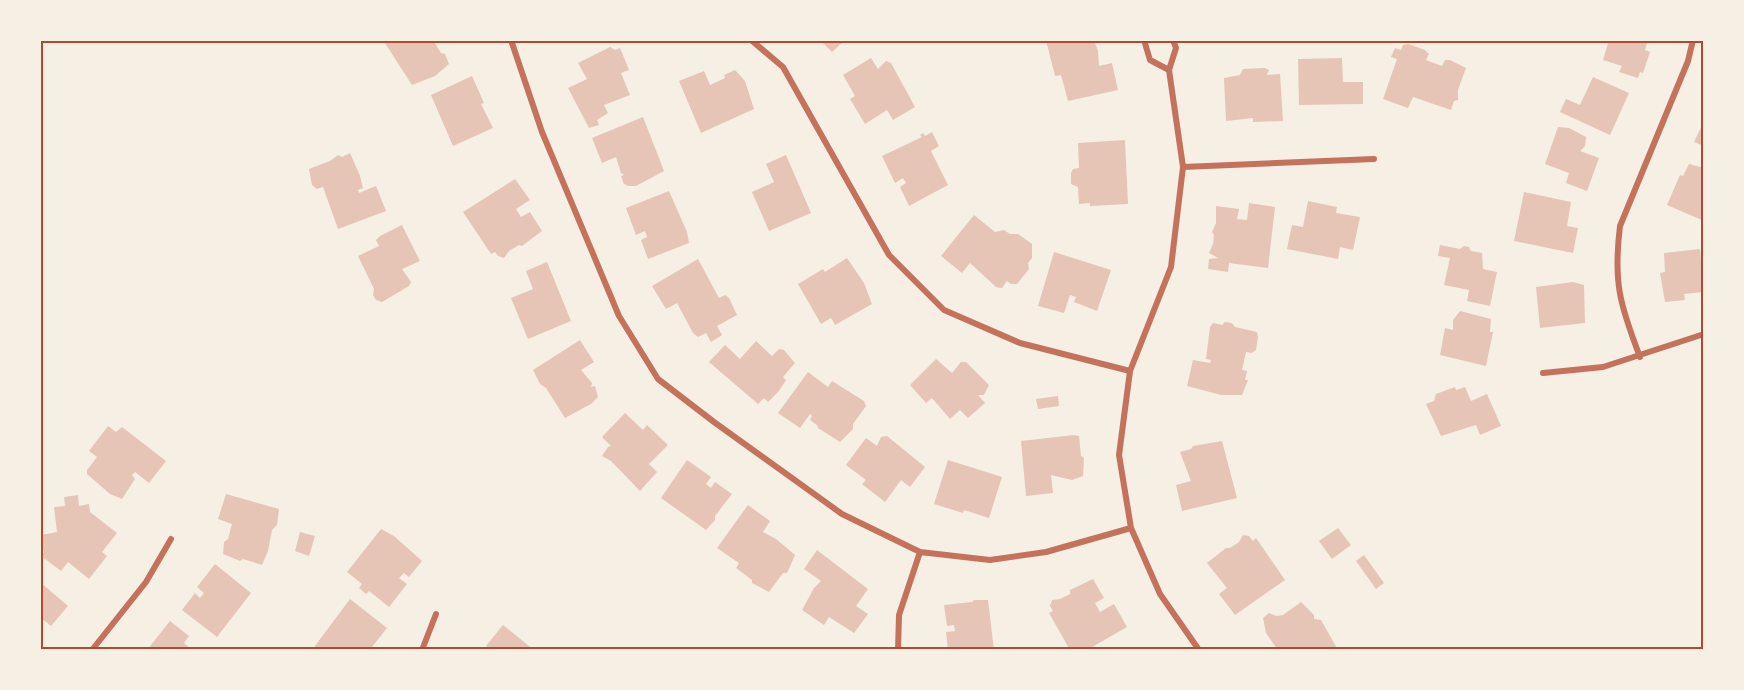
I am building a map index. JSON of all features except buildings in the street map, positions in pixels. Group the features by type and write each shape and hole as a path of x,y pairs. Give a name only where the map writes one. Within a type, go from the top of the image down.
{"street":[{"path":"521,40 512,42 542,132 619,316 658,379 842,514 920,552 990,560 1046,552 1131,528"},
{"path":"751,40 783,67 889,255 944,310 1020,343 1130,371"},
{"path":"1144,40 1150,60 1169,70"},
{"path":"1173,40 1176,48 1169,70 1183,167 1171,267 1130,371 1119,455 1131,528 1160,594 1199,650"},
{"path":"1640,357 1620,306 1616,254 1620,226 1688,61 1693,40"},
{"path":"1183,167 1374,159"},
{"path":"1543,373 1582,371 1640,357 1704,334"},
{"path":"92,650 146,582 171,539"},
{"path":"898,650 900,615 920,552"},
{"path":"422,650 436,614"}]}
